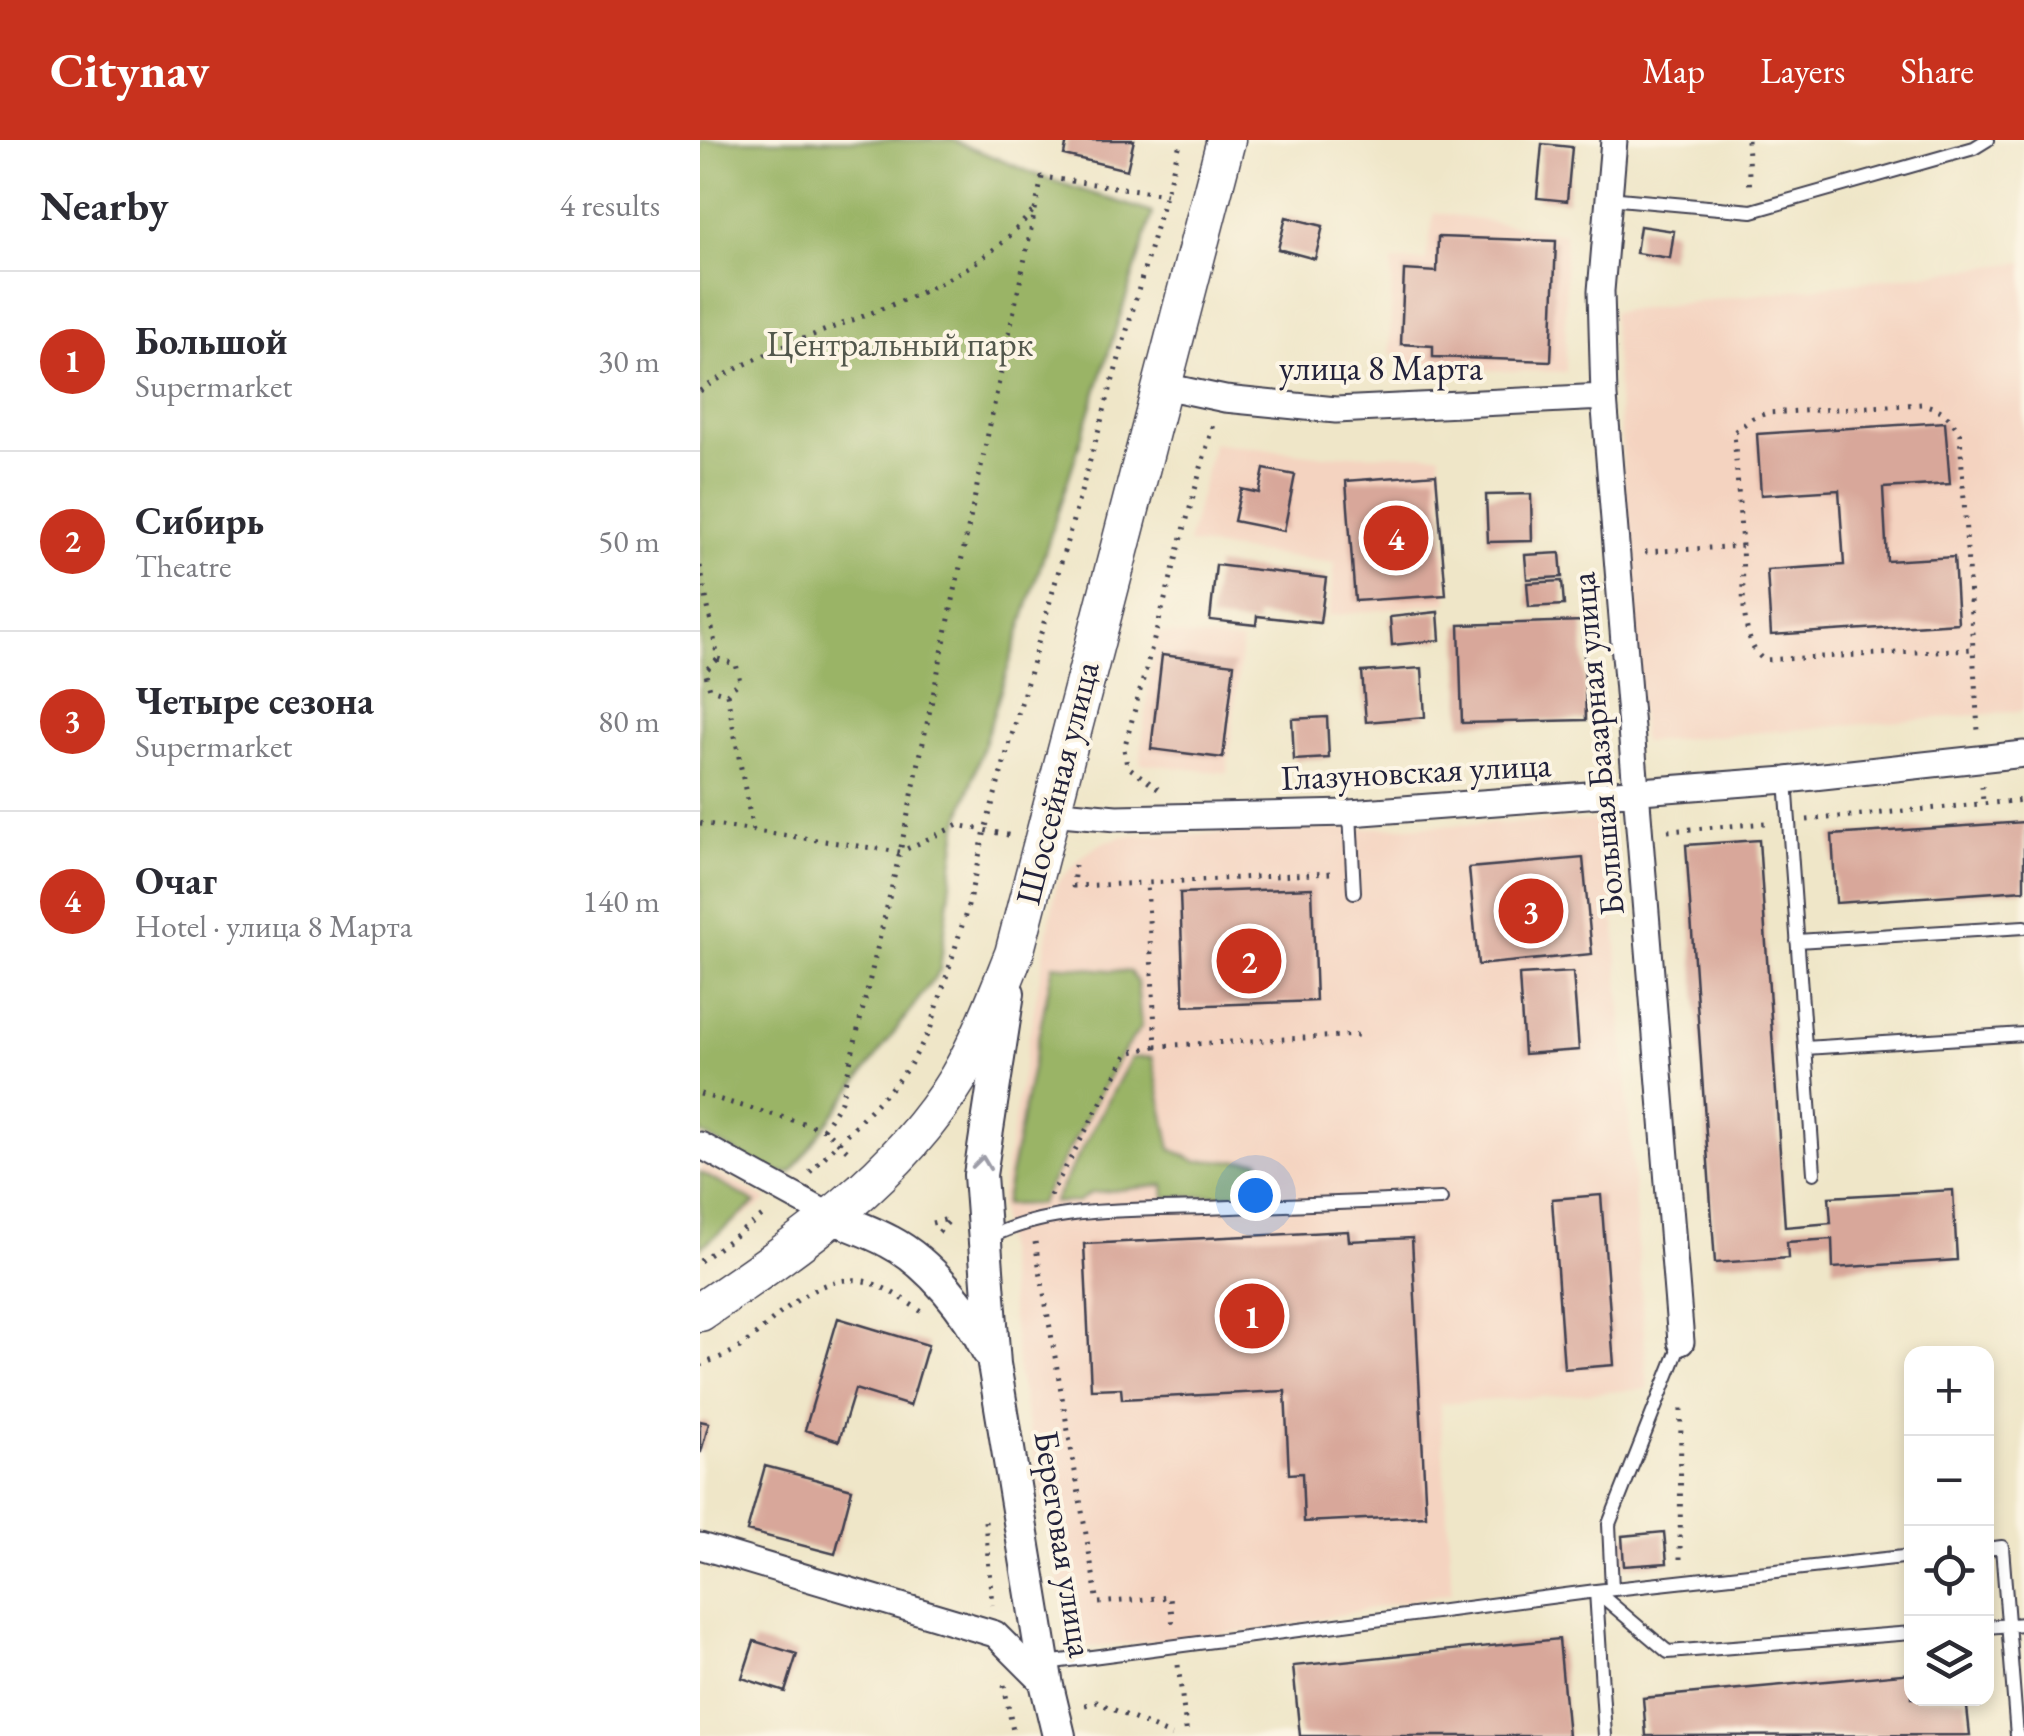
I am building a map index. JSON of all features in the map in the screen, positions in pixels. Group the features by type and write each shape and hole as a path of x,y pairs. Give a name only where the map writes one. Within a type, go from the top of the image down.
{"main road":[{"name":"Шоссейная улица","path":"700,1312 782,1258 832,1217 917,1134 955,1082 979,1040 1014,954 1159,385 1226,140"}],"street":[{"name":"Большая Базарная улица","path":"1614,140 1601,291 1604,398 1681,1342"},
{"name":"улица 8 Марта","path":"1159,385 1225,399 1336,410 1604,398"},
{"name":"Глазуновская улица","path":"1050,812 1116,818 1350,813 1786,780 2024,754"},
{"name":"Береговая улица","path":"1014,954 980,1175 994,1364 1058,1736"},
{"path":"700,1145 832,1217"},
{"name":"Береговая улица","path":"832,1217 893,1243 942,1285 972,1320 994,1364"},
{"path":"700,1546 995,1634 1046,1675"}],"lane":[{"path":"1608,198 1752,210 1974,148 1987,140"},
{"path":"1786,780 1814,1173"},
{"path":"1350,813 1354,892"},
{"path":"1796,941 2024,927"},
{"path":"1805,1048 2024,1034"},
{"path":"986,1239 1013,1225 1034,1220 1126,1210 1442,1198"},
{"path":"1612,1589 1608,1524 1681,1342"},
{"path":"1994,1548 2002,1547 2017,1736"},
{"path":"1046,1675 1596,1591 1904,1557"},
{"path":"1596,1591 1668,1652 1904,1634"},
{"path":"1596,1591 1605,1736"},
{"path":"1994,1627 2024,1624"}],"path":[{"path":"807,1176 894,1085 930,1030 1181,140"},
{"path":"1747,140 1752,210"},
{"path":"823,1129 841,1101 900,852 1042,178 1166,194"},
{"path":"700,391 733,368 898,302 951,275 998,246 1037,207"},
{"path":"1973,649 1764,660 1753,652 1748,638 1734,432 1767,413 1922,404 1950,415 1960,434 1978,715"},
{"path":"1164,796 1127,766 1124,749 1215,416"},
{"path":"1629,553 1742,546"},
{"path":"700,566 718,659"},
{"path":"718,659 736,664 740,681 727,694"},
{"path":"718,659 705,671 710,688 727,694"},
{"path":"727,694 752,831"},
{"path":"1640,833 2024,800"},
{"path":"700,823 900,852 958,826 985,830"},
{"path":"1156,1046 1147,882 1353,872"},
{"path":"1173,1631 1170,1597 1098,1604 1034,1220 1128,1053 1156,1046 1360,1035"},
{"path":"700,1094 823,1129 852,1155"},
{"path":"700,1261 774,1207"},
{"path":"939,1232 951,1218"},
{"path":"700,1364 735,1350 807,1291 834,1281 861,1280 893,1289 924,1314"},
{"path":"1680,1582 1681,1402"},
{"path":"983,1506 995,1634"},
{"path":"1178,1662 1187,1736"},
{"path":"1085,1705 1096,1702 1172,1736"}],"shaded area":[{"path":"1434,212 1565,234 1566,372 1416,368 1390,354 1392,261 1426,261"},
{"path":"2024,262 2024,711 1642,742 1612,312"},
{"path":"1213,443 1319,455 1440,454 1448,602 1329,616 1335,563 1188,544"},
{"path":"1155,632 1242,642 1227,773 1140,763"},
{"path":"1608,820 1648,1389 1440,1404 1452,1592 1270,1629 1072,1650 1019,1379 999,1205 1057,883 1084,855 1104,842 1124,836"},
{"path":"700,1164 768,1200 700,1246"}],"green space":[{"name":"Центральный парк","path":"700,140 952,140 1042,177 1153,213 958,825 940,970 791,1173 775,1173 700,1133"},
{"path":"1053,965 1130,972 1137,982 1141,1027 1122,1053 1039,1204 1004,1205"},
{"path":"1152,1057 1171,1149 1196,1161 1259,1160 1272,1193 1165,1198 1164,1185 1091,1193 1077,1202 1053,1203 1131,1058"},
{"path":"700,1172 756,1203 700,1248"}],"building":[{"path":"1067,140 1134,140 1127,170 1064,155"},
{"path":"1542,144 1572,147 1567,201 1537,198"},
{"path":"1286,217 1323,226 1315,259 1278,249"},
{"path":"1640,226 1674,231 1670,258 1636,253"},
{"path":"1438,237 1556,241 1551,361 1433,357 1433,346 1401,344 1404,270 1437,272"},
{"path":"1945,422 1950,484 1883,488 1887,561 1954,557 1958,623 1771,635 1767,570 1844,565 1839,490 1761,495 1757,434"},
{"path":"1264,469 1295,475 1284,531 1234,521 1241,489 1259,493"},
{"path":"1436,474 1446,595 1355,601 1346,481"},
{"path":"1531,494 1532,541 1488,542 1486,495"},
{"path":"1560,553 1562,577 1527,579 1525,555"},
{"path":"1216,565 1326,578 1320,623 1257,616 1256,625 1210,620"},
{"path":"1562,581 1564,605 1529,607 1527,583"},
{"path":"1438,612 1440,640 1392,645 1390,617"},
{"path":"1583,621 1586,720 1462,723 1459,625"},
{"path":"1162,655 1234,664 1223,758 1151,749"},
{"path":"1422,668 1425,717 1366,722 1362,672"},
{"path":"1327,717 1329,758 1294,760 1292,719"},
{"path":"2024,822 2024,890 1836,903 1832,835"},
{"path":"1759,840 1785,1227 1831,1223 1829,1197 1953,1190 1957,1260 1833,1268 1832,1239 1787,1242 1788,1258 1715,1263 1686,845"},
{"path":"1583,858 1592,954 1478,965 1469,868"},
{"path":"1312,888 1316,1001 1184,1006 1180,893"},
{"path":"1573,972 1579,1050 1524,1054 1519,975"},
{"path":"1601,1195 1614,1365 1564,1369 1552,1199"},
{"path":"1348,1231 1349,1241 1412,1238 1426,1516 1304,1522 1302,1473 1289,1474 1285,1391 1122,1399 1121,1388 1091,1389 1084,1244"},
{"path":"838,1318 928,1345 910,1406 855,1389 839,1441 805,1430"},
{"path":"700,1421 709,1423 701,1452 700,1452"},
{"path":"765,1466 852,1489 835,1554 747,1531"},
{"path":"1664,1532 1667,1563 1624,1566 1622,1536"},
{"path":"1559,1639 1568,1736 1300,1736 1293,1666"},
{"path":"754,1641 797,1654 785,1692 742,1678"},
{"path":"1904,1674 1904,1706 1967,1706 1970,1735 1646,1736 1643,1698"}],"place":[{"name":"Очаг","path":"1396,538"},
{"name":"Четыре сезона","path":"1531,911"},
{"name":"Сибирь","path":"1249,961"},
{"name":"Большой","path":"1252,1316"}]}
